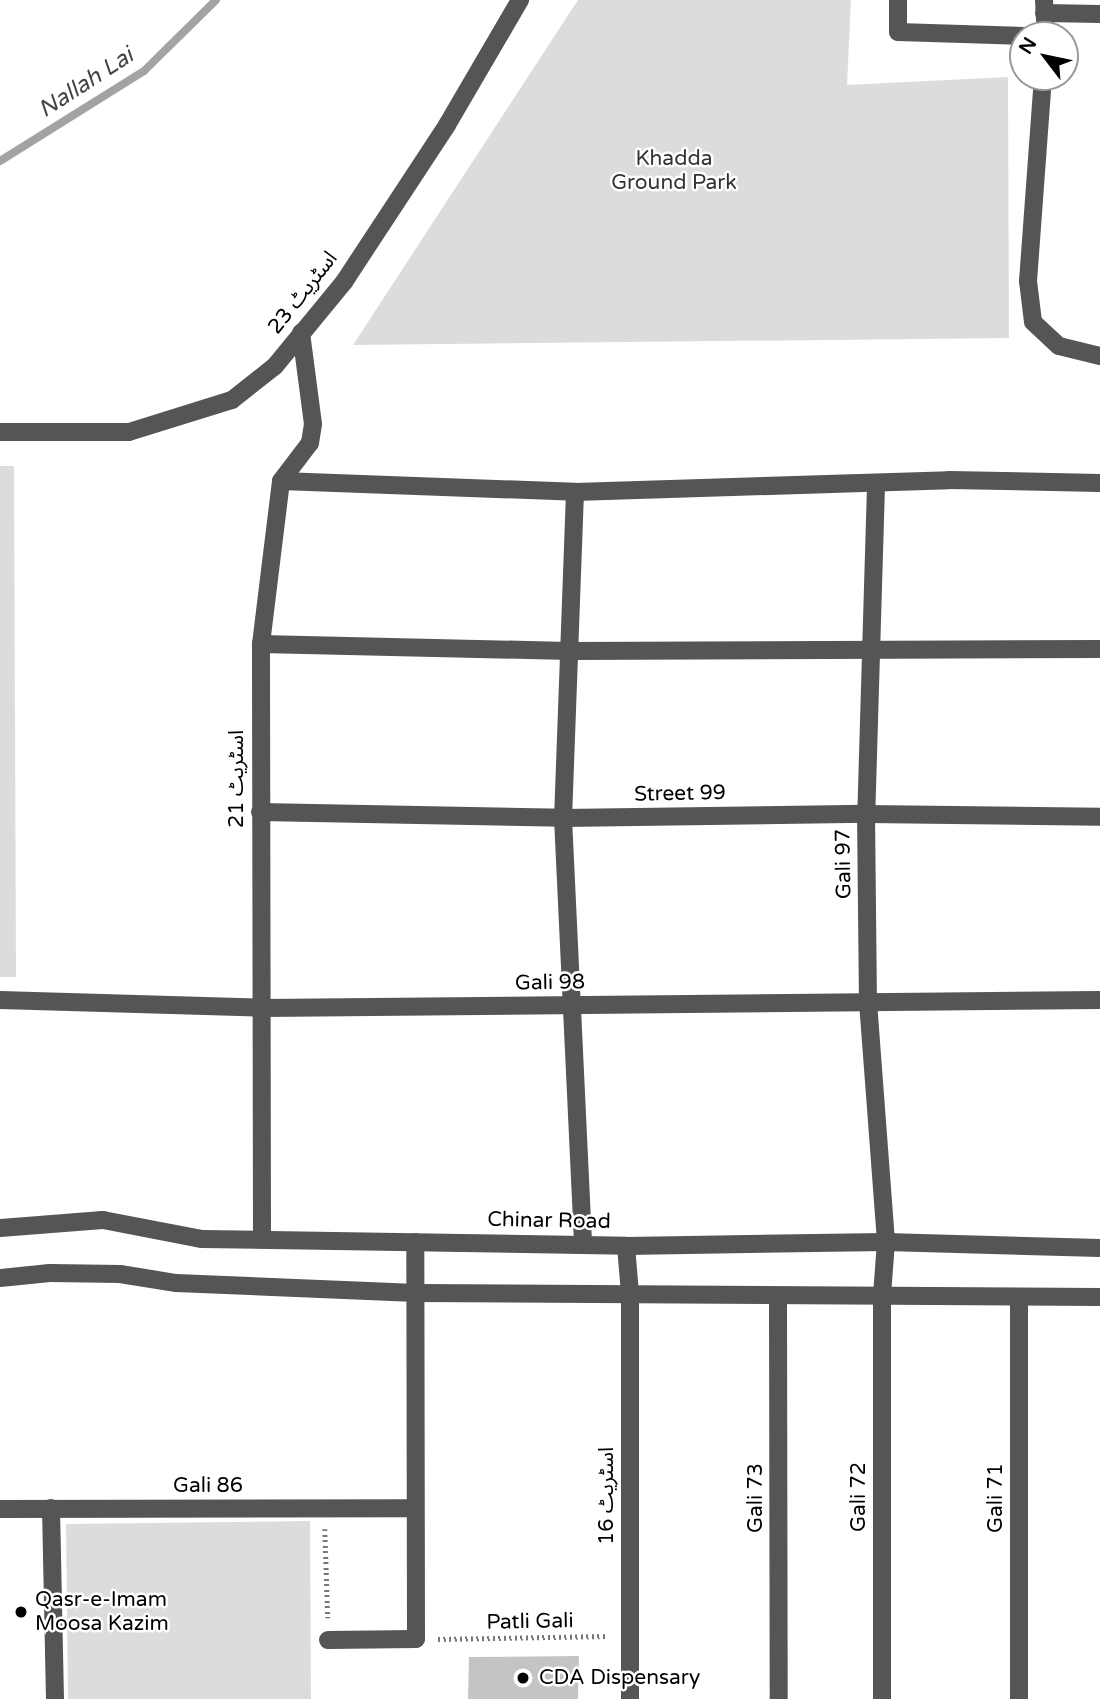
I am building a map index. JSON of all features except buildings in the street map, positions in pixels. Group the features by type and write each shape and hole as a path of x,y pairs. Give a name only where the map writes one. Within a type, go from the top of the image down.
{"street":[{"name":"اسٹریٹ 23","path":"0,432 129,432 181,419 232,400 275,366 344,282 447,125 520,0"},
{"path":"898,0 898,32 1009,36"},
{"path":"1044,6 1100,14"},
{"path":"1042,91 1028,281 1033,322 1059,346 1100,356"},
{"path":"281,481 310,443 313,424 302,333"},
{"path":"281,481 575,492 876,486 949,480 1100,483"},
{"name":"اسٹریٹ 21","path":"262,1237 261,644 281,481"},
{"name":"Gali 97","path":"876,486 866,814 868,1002 886,1242"},
{"path":"575,492 563,818 583,1242"},
{"path":"261,644 569,651 1100,649"},
{"name":"Street 99","path":"260,812 563,818 866,814 1100,817"},
{"name":"Gali 98","path":"0,1000 263,1008 1100,1000"},
{"name":"Chinar Road","path":"0,1228 103,1220 202,1239 262,1237 415,1242 583,1242 626,1246 886,1242 1100,1248"},
{"path":"328,1640 416,1639 415,1242"},
{"name":"Gali 72","path":"883,1699 882,1296 886,1242"},
{"name":"اسٹریٹ 16","path":"626,1246 630,1294 630,1699"},
{"path":"0,1278 50,1273 120,1274 176,1283 416,1293 1100,1297"},
{"name":"Gali 73","path":"778,1296 779,1699"},
{"name":"Gali 71","path":"1019,1297 1019,1699"},
{"path":"51,1508 55,1699"},
{"name":"Gali 86","path":"0,1509 415,1508"}],"path":[{"path":"324,1508 328,1640"},
{"name":"Patli Gali","path":"416,1639 618,1636"}],"green space":[{"name":"Khadda Ground Park","path":"578,0 851,0 847,85 1008,77 1009,338 353,345"},
{"path":"0,466 14,466 16,977 0,977"},
{"path":"310,1521 311,1699 68,1699 66,1524"}],"waterway":[{"name":"Nallah Lai","path":"0,161 144,71 216,0"}],"place":[{"name":"Qasr-e-Imam Moosa Kazim","path":"21,1612"},
{"name":"CDA Dispensary","path":"523,1678"}]}
